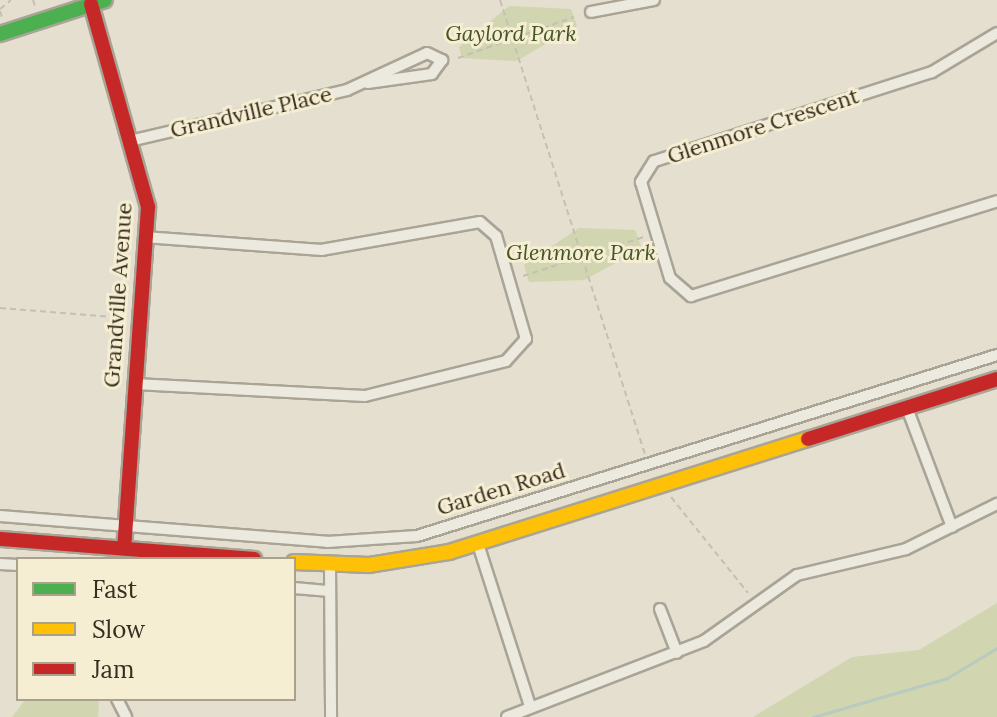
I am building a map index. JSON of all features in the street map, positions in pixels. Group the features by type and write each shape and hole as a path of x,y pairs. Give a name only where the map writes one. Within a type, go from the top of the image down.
{"street":[{"path":"591,12 654,0"},
{"path":"0,34 98,2"},
{"name":"Grandville Avenue","path":"98,2 147,189 147,237 123,554"},
{"name":"Glenmore Crescent","path":"997,33 932,72 654,161 641,182 670,278 691,296 997,201"},
{"name":"Grandville Place","path":"134,140 368,83 432,74 442,60 427,53 368,83"},
{"path":"135,384 365,396 506,361 526,339 496,236 480,222 322,250 147,237"},
{"name":"Garden Road","path":"0,516 327,542 417,536 997,355"},
{"name":"Garden Road","path":"296,562 330,565 409,560 478,544 997,379"},
{"path":"907,408 952,527"},
{"path":"507,717 677,653 797,575 895,553 997,504"},
{"path":"0,539 123,554 202,557"},
{"path":"478,544 530,706"},
{"path":"330,565 331,717"},
{"path":"296,588 330,591"},
{"path":"660,609 677,653"}],"path":[{"path":"2,17 0,10 11,0"},
{"path":"33,0 35,6"},
{"path":"500,0 645,456"},
{"path":"458,58 574,17"},
{"path":"523,276 644,237"},
{"path":"0,308 127,318"},
{"path":"670,495 748,593"}],"green space":[{"name":"Gaylord Park","path":"509,6 571,9 577,26 516,61 462,58 459,47"},
{"name":"Glenmore Park","path":"579,228 635,230 642,249 584,280 529,282 524,265"},
{"path":"997,603 997,717 753,717 852,657 919,650"},
{"path":"24,701 99,701 98,717 12,717"}],"waterway":[{"path":"813,717 947,678 997,648"}],"traffic: fast":[{"path":"0,34 105,0"}],"traffic: slow":[{"path":"296,562 369,565 449,552 808,439"}],"traffic: jam":[{"path":"91,4 148,207 124,548"},
{"path":"808,439 997,379"},
{"path":"0,539 229,557"}]}
